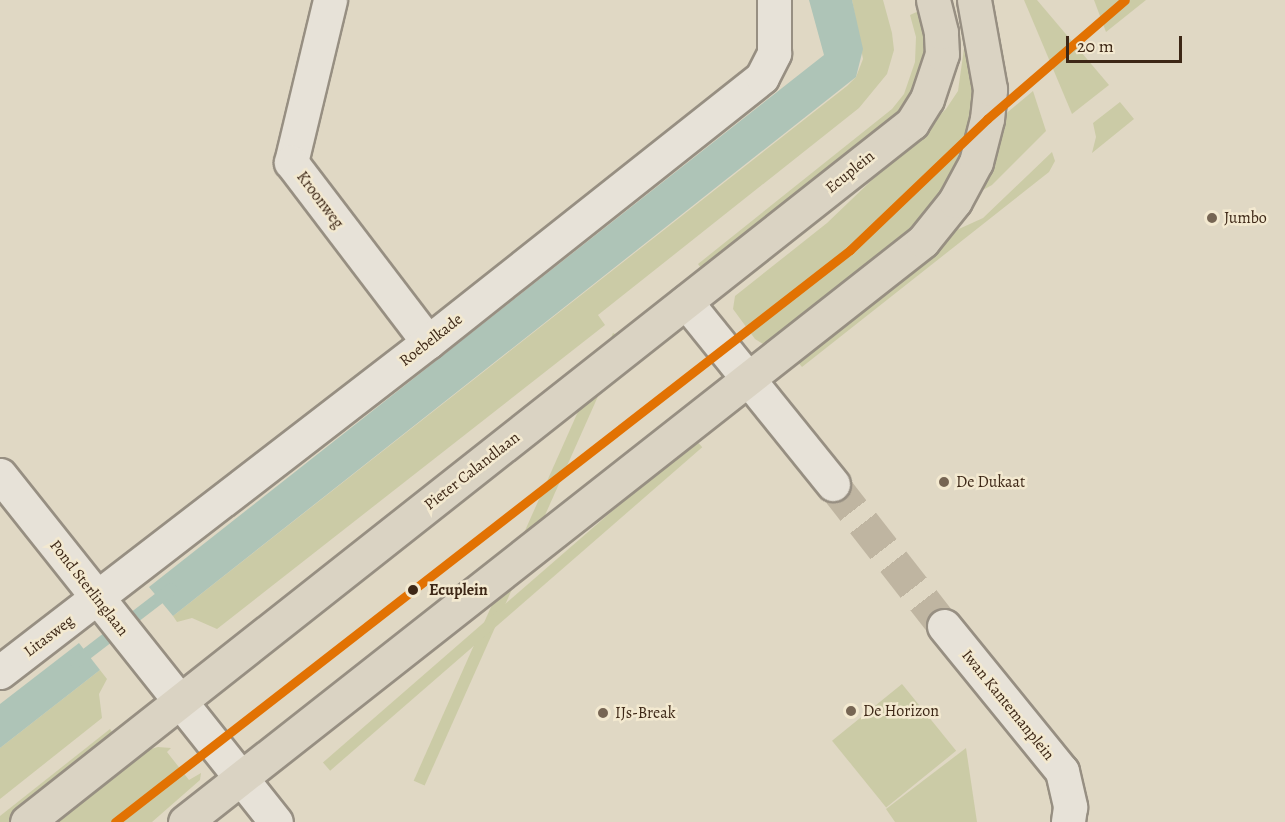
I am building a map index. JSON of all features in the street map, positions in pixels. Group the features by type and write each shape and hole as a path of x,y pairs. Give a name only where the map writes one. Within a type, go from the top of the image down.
{"main road":[{"name":"Ecuplein","path":"686,302 912,123 927,99 942,54 941,32 933,0"},
{"path":"185,822 923,241 955,201 976,162 987,119 990,89 974,0"},
{"name":"Pieter Calandlaan","path":"27,822 686,302"}],"street":[{"name":"Kroonweg","path":"330,0 291,162 428,342"},
{"name":"Roebelkade","path":"103,606 428,342 762,77 774,53 774,0"},
{"path":"686,302 833,484"},
{"name":"Pond Sterlinglaan","path":"0,475 179,702"},
{"name":"Litasweg","path":"0,672 103,606"},
{"name":"Iwan Kantemanplein","path":"944,626 1062,771 1070,807 1068,822"},
{"path":"179,702 276,822"}],"green space":[{"path":"852,0 883,0 894,50 887,74 859,108 598,315 605,325 217,629 192,618 177,622 173,616 847,86 856,77 863,59"},
{"path":"1024,0 1037,0 1109,85 1072,114"},
{"path":"1094,0 1146,0 1106,32"},
{"path":"921,10 928,51 919,83 892,124 704,272 698,264 892,109 904,94 915,62 916,37 910,15"},
{"path":"965,41 975,87 961,161 926,220 777,342 763,344 755,339 733,309 735,296 827,223 946,109 958,91"},
{"path":"1033,91 1046,131 992,185 981,191 1003,116"},
{"path":"1120,102 1134,119 1092,153 1096,137 1093,123"},
{"path":"1052,152 1055,161 1049,172 802,367 796,360 950,233 983,218"},
{"path":"613,333 624,338 425,786 414,781"},
{"path":"695,439 702,447 330,771 323,762"},
{"path":"100,670 107,679 99,694 102,718 0,799 0,748"},
{"path":"902,684 956,751 886,807 832,741"},
{"path":"110,729 116,738 9,822 0,822 0,816"},
{"path":"158,747 171,748 167,752 189,780 201,773 200,780 152,822 51,822 140,752"},
{"path":"966,748 977,822 895,822 886,809"}],"shaded area":[{"path":"809,0 852,0 863,49 856,77 173,616 149,587 824,55"},
{"path":"79,643 100,670 0,748 0,704"}],"waterway":[{"path":"76,662 171,589"}],"tunnel":[{"path":"833,484 944,626"}],"transit line":[{"path":"115,822 850,250 987,119 1125,0"}],"place":[{"name":"Jumbo","path":"1212,218"},
{"name":"De Dukaat","path":"944,482"},
{"name":"Ecuplein","path":"413,590"},
{"name":"De Horizon","path":"851,711"},
{"name":"IJs-Break","path":"603,713"}]}
